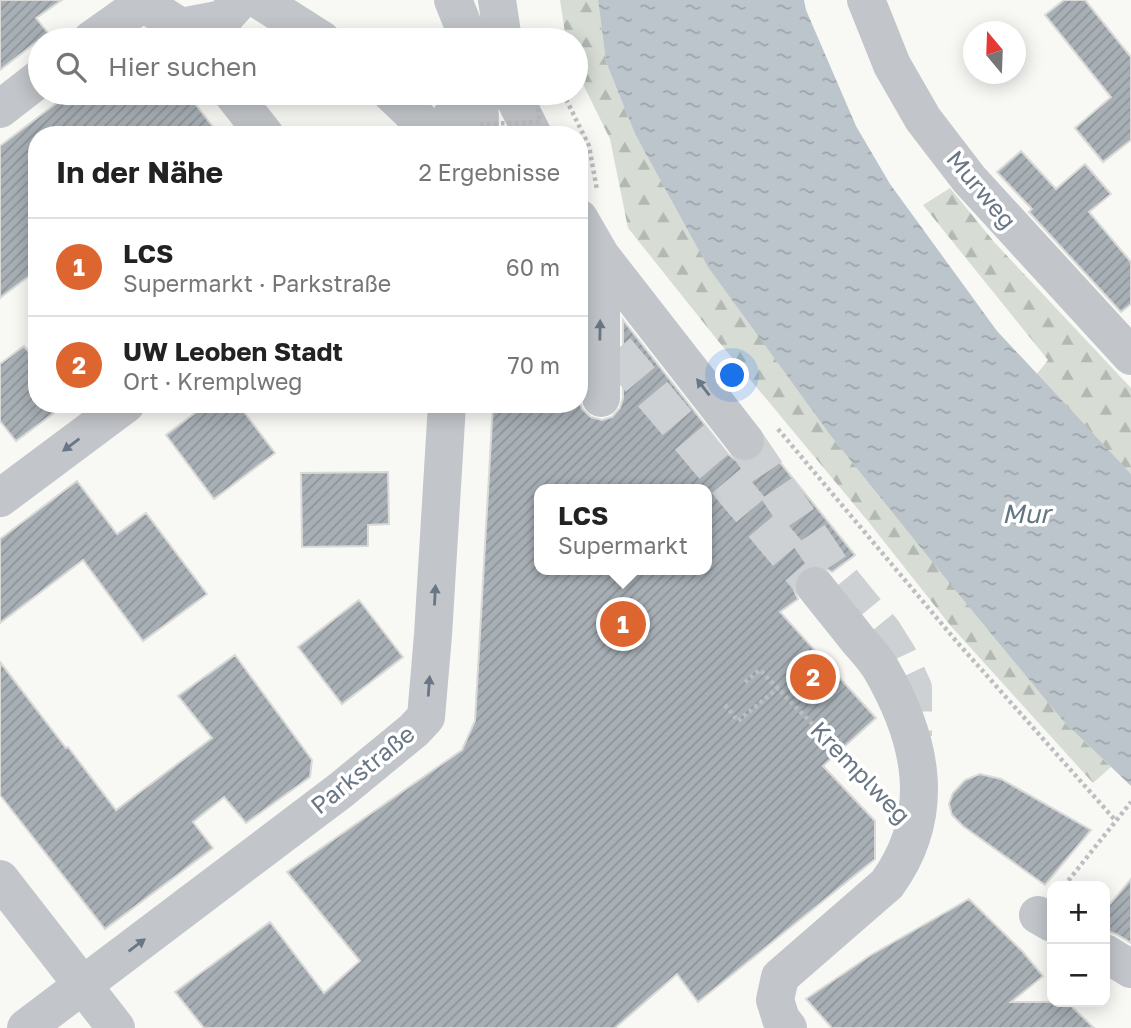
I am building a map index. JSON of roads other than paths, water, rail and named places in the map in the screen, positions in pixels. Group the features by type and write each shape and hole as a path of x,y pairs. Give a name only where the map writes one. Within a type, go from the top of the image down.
{"street":[{"path":"201,28 223,19 240,0"},
{"path":"259,0 302,28"},
{"path":"453,0 470,28"},
{"path":"483,28 497,0"},
{"name":"Murweg","path":"866,0 892,65 923,119 969,179 1131,356"},
{"path":"107,28 142,2 178,28"},
{"path":"0,109 28,87"},
{"path":"241,105 258,126"},
{"path":"405,105 429,126"},
{"path":"441,126 457,105"},
{"path":"518,105 528,126"},
{"path":"588,234 601,256 745,441"},
{"path":"601,256 601,398"},
{"path":"0,498 114,413"},
{"name":"Parkstraße","path":"26,1028 341,790 426,717 446,413"},
{"name":"Kremplweg","path":"788,1028 781,1019 775,1000 780,977 887,884 900,866 912,838 918,807 918,761 904,716 881,668 815,586"},
{"path":"0,879 116,1028"},
{"path":"1110,956 1131,969"}],"water":[{"name":"Mur","path":"598,0 804,0 856,126 890,184 997,331 1131,474 1131,786 1064,722 947,580 830,435 708,267 635,134 606,62"}],"tunnel":[{"path":"588,318 815,586"},
{"path":"745,441 833,571 883,632 898,656 913,688 913,736"}],"place":[{"name":"LCS","path":"623,624"},
{"name":"UW Leoben Stadt","path":"813,677"}]}
